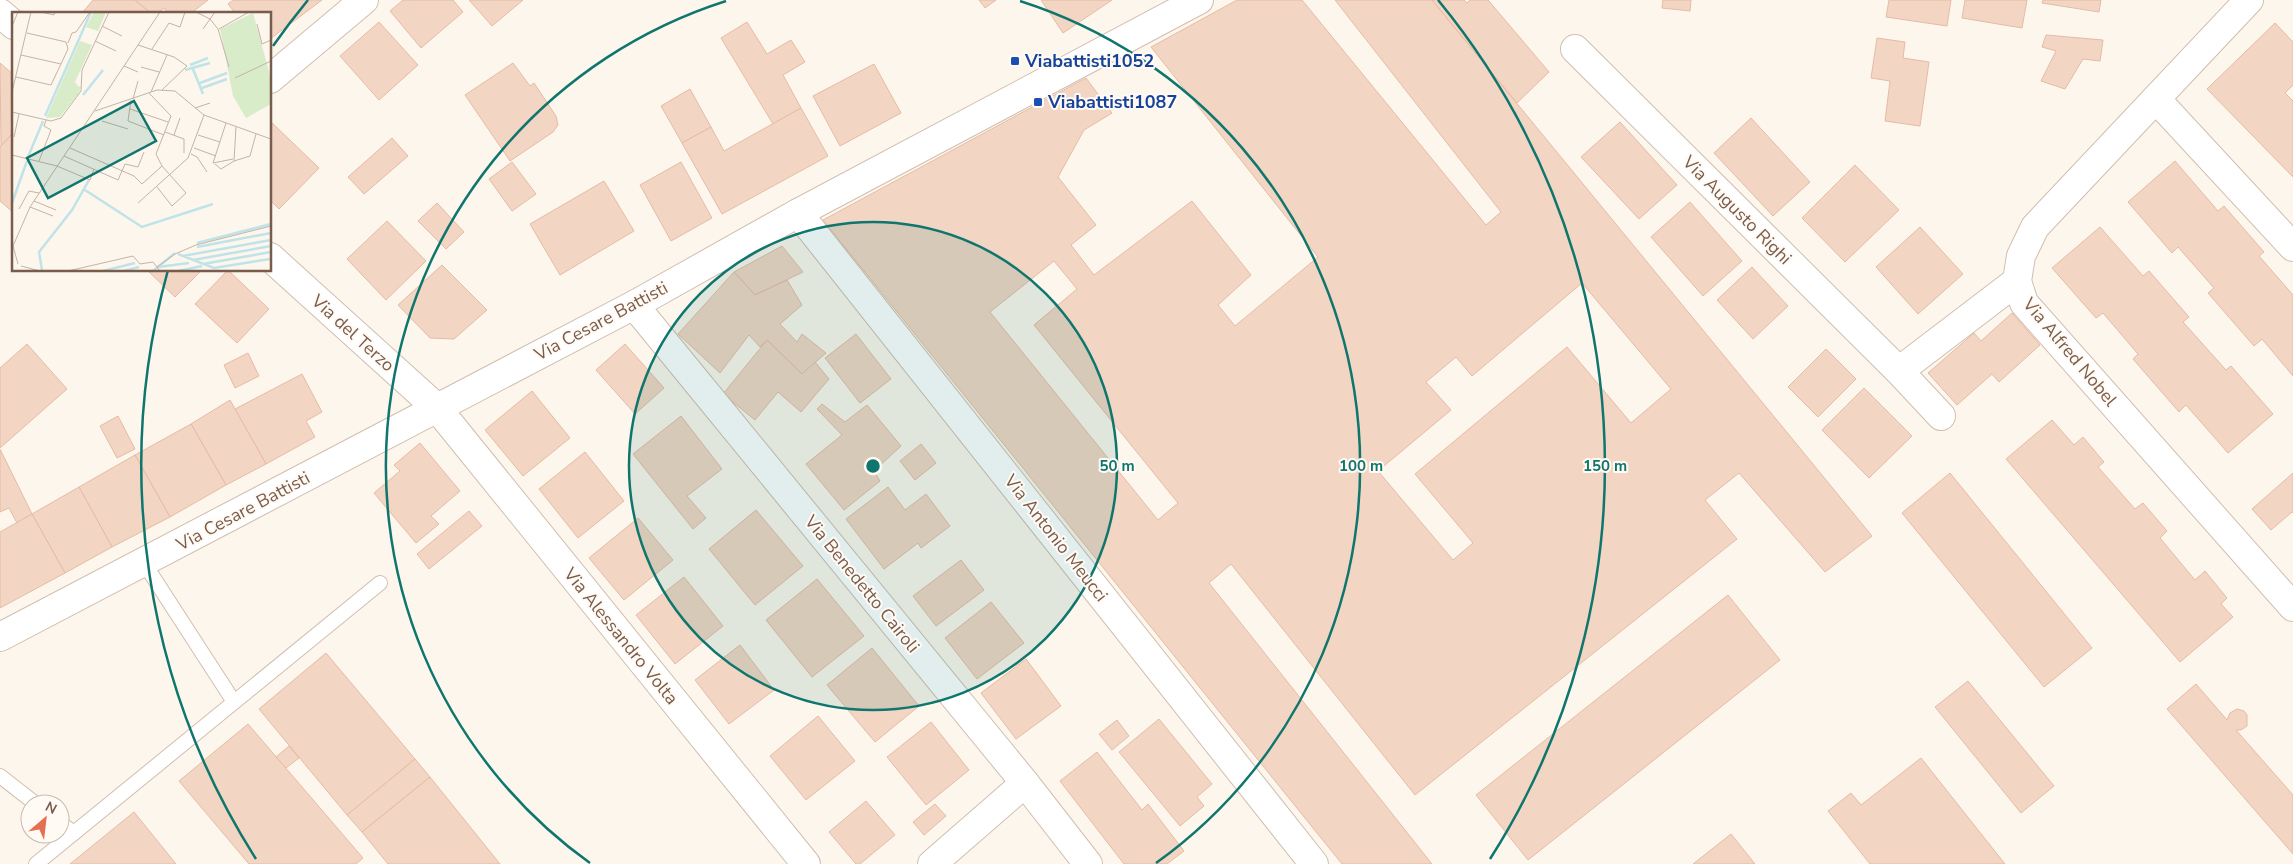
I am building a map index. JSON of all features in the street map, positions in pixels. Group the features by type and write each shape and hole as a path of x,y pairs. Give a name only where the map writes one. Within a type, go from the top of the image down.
{"street":[{"path":"271,78 364,0"},
{"name":"Via Cesare Battisti","path":"0,637 634,305 1170,6 1199,0"},
{"name":"Via Alfred Nobel","path":"2249,0 2035,227 2021,256 2017,281 2024,303 2293,607"},
{"path":"0,13 12,23"},
{"name":"Via Augusto Righi","path":"1575,49 1899,371 1941,416"},
{"path":"2156,99 2293,248"},
{"name":"Via Antonio Meucci","path":"798,213 1314,864"},
{"name":"Via del Terzo","path":"271,258 437,408"},
{"path":"1899,371 2017,281"},
{"name":"Via Benedetto Cairoli","path":"634,305 1025,783 1088,864"},
{"name":"Via Alessandro Volta","path":"437,408 806,864"},
{"path":"932,864 1025,783"}],"lane":[{"path":"144,563 234,702"},
{"path":"36,864 380,583"},
{"path":"0,776 23,794"},
{"path":"70,830 74,833"}],"building":[{"path":"93,0 135,0 150,12 83,12"},
{"path":"135,0 208,0 193,12 167,12 164,8 159,12 150,12"},
{"path":"233,0 322,0 271,38 271,12 234,12 228,4"},
{"path":"403,0 453,0 463,12 421,48 390,11"},
{"path":"469,0 523,0 492,26"},
{"path":"979,0 996,0 985,8"},
{"path":"1041,0 1112,0 1063,33"},
{"path":"1237,0 1302,0 1486,225 1501,212 1335,0 1432,0 1872,536 1825,572 1739,473 1705,500 1737,539 1415,795 1231,564 1209,583 1432,864 1342,864 823,220 1086,78 1112,113 1084,130 1058,177 1096,225 1071,245 1094,275 1192,201 1251,275 1218,305 1235,326 1318,257 1151,47","holes":["1054,261 1077,289 1034,325 1178,503 1158,520 990,312","1582,283 1671,389 1631,423 1567,347 1415,474 1473,543 1453,560 1378,471 1451,410 1426,382 1456,357 1472,376"]},
{"path":"1432,0 1464,0 1467,3 1470,0 1488,0 1549,72 1517,103"},
{"path":"1663,0 1691,0 1690,11 1662,8"},
{"path":"1889,0 1951,0 1947,26 1886,17"},
{"path":"1965,0 2027,0 2022,28 1962,18"},
{"path":"2043,0 2101,0 2099,12 2042,3"},
{"path":"379,22 418,65 379,100 340,56"},
{"path":"747,22 767,54 791,40 805,62 783,75 801,108 773,124 721,38"},
{"path":"2275,23 2293,42 2293,85 2285,93 2293,101 2293,177 2207,89"},
{"path":"2046,35 2103,40 2100,61 2083,59 2065,89 2041,81 2056,51 2042,47"},
{"path":"1877,38 1905,42 1903,58 1929,62 1920,126 1885,121 1890,81 1871,78"},
{"path":"0,63 12,73 12,134 1,146"},
{"path":"513,63 530,86 534,83 556,116 558,125 553,132 510,161 465,95"},
{"path":"874,64 901,113 840,146 813,96"},
{"path":"690,89 711,127 682,143 661,106"},
{"path":"801,108 828,156 722,214 682,143 711,127 724,151"},
{"path":"1751,118 1810,182 1773,216 1714,153"},
{"path":"271,122 319,168 279,209 271,201"},
{"path":"1620,122 1677,185 1639,219 1581,157"},
{"path":"12,134 12,211 0,201 0,147"},
{"path":"392,138 408,156 364,194 348,177"},
{"path":"2175,161 2218,211 2224,206 2264,252 2259,256 2293,295 2293,376 2262,339 2254,346 2208,293 2214,288 2178,247 2172,253 2128,202"},
{"path":"512,162 536,194 512,211 489,179"},
{"path":"681,162 712,218 671,241 640,185"},
{"path":"1855,165 1899,210 1845,262 1802,218"},
{"path":"604,181 634,231 560,275 530,224"},
{"path":"1690,202 1742,261 1703,296 1651,237"},
{"path":"437,203 464,232 446,249 418,221"},
{"path":"387,221 426,261 386,300 347,259"},
{"path":"1920,227 1963,274 1918,314 1876,267"},
{"path":"2100,227 2143,276 2149,271 2189,317 2183,322 2226,370 2231,366 2273,414 2228,453 2186,405 2179,412 2133,359 2138,354 2103,313 2096,318 2052,268"},
{"path":"782,246 803,272 755,295 734,272"},
{"path":"442,265 487,310 454,339 430,338 398,305"},
{"path":"1752,267 1788,306 1753,339 1717,300"},
{"path":"148,271 201,271 175,297"},
{"path":"229,271 269,309 237,343 195,304"},
{"path":"734,272 755,295 787,280 802,305 780,324 797,342 802,334 826,353 802,374 767,340 760,347 749,335 720,373 678,334"},
{"path":"2012,313 2040,345 1999,382 1992,374 1957,405 1928,373 1974,333 1981,341"},
{"path":"856,334 891,379 860,403 825,358"},
{"path":"767,340 802,374 815,362 829,379 801,412 778,392 755,420 723,394"},
{"path":"27,344 67,389 0,448 0,368"},
{"path":"625,344 664,388 635,414 596,370"},
{"path":"1826,349 1856,379 1818,417 1788,387"},
{"path":"248,353 259,376 235,388 224,365"},
{"path":"302,374 322,412 306,421 315,437 266,464 235,409"},
{"path":"1864,388 1912,436 1869,478 1822,430"},
{"path":"532,391 570,438 523,476 485,430"},
{"path":"230,400 266,464 226,485 191,424"},
{"path":"822,404 845,422 867,405 901,446 874,471 880,481 844,510 806,464 842,435 817,409"},
{"path":"118,416 135,449 117,458 100,426"},
{"path":"681,416 722,469 687,496 706,518 693,529 633,454"},
{"path":"2052,420 2074,445 2083,437 2104,462 2098,467 2135,509 2143,503 2167,531 2160,538 2195,580 2205,571 2227,598 2221,604 2233,617 2180,662 2006,459"},
{"path":"191,424 226,485 170,517 135,455"},
{"path":"420,443 460,491 431,516 439,524 416,543 374,493 400,471 394,465"},
{"path":"921,444 936,463 915,480 900,461"},
{"path":"0,449 32,514 17,523 9,508 0,512"},
{"path":"585,452 624,501 578,538 539,489"},
{"path":"135,455 170,517 112,547 79,487"},
{"path":"1950,473 2092,648 2044,687 1902,513"},
{"path":"2293,473 2293,513 2271,530 2252,509"},
{"path":"79,487 112,547 65,573 32,514"},
{"path":"888,487 905,510 926,494 950,526 921,548 918,543 884,569 846,519"},
{"path":"756,510 803,566 755,605 709,549"},
{"path":"469,511 482,526 429,569 417,554"},
{"path":"32,514 65,573 0,608 0,532"},
{"path":"638,518 673,560 624,600 589,558"},
{"path":"961,560 984,590 936,626 913,596"},
{"path":"684,577 723,626 675,664 636,615"},
{"path":"817,579 864,636 812,677 766,620"},
{"path":"1728,595 1780,660 1528,860 1476,795"},
{"path":"991,602 1024,643 977,679 945,638"},
{"path":"740,645 774,690 729,724 695,680"},
{"path":"872,648 919,706 875,742 827,685"},
{"path":"326,653 415,759 347,815 259,709"},
{"path":"1026,659 1061,706 1016,739 981,693"},
{"path":"1968,681 2054,786 2021,813 1935,707"},
{"path":"2196,684 2227,720 2230,713 2237,709 2244,711 2247,715 2247,726 2241,730 2236,730 2293,795 2293,854 2167,709"},
{"path":"818,716 855,761 806,800 770,756"},
{"path":"1159,719 1212,784 1197,797 1204,806 1180,826 1119,752"},
{"path":"1117,720 1129,736 1112,750 1099,734"},
{"path":"931,722 969,770 926,805 887,757"},
{"path":"248,724 363,858 356,864 249,864 179,781"},
{"path":"289,746 299,758 286,768 276,757"},
{"path":"1097,752 1142,810 1148,804 1184,851 1167,864 1124,864 1060,781"},
{"path":"1921,758 2005,864 1870,864 1828,811 1851,793 1861,805"},
{"path":"415,759 430,777 362,832 347,815"},
{"path":"430,777 500,864 388,864 362,832"},
{"path":"866,801 895,835 860,864 856,864 829,832"},
{"path":"935,804 946,816 924,835 913,822"},
{"path":"134,812 176,864 70,864"},
{"path":"1731,834 1755,864 1693,864"}],"place":[{"name":"Viabattisti1052","path":"1015,61"},
{"name":"Viabattisti1087","path":"1038,102"}]}
